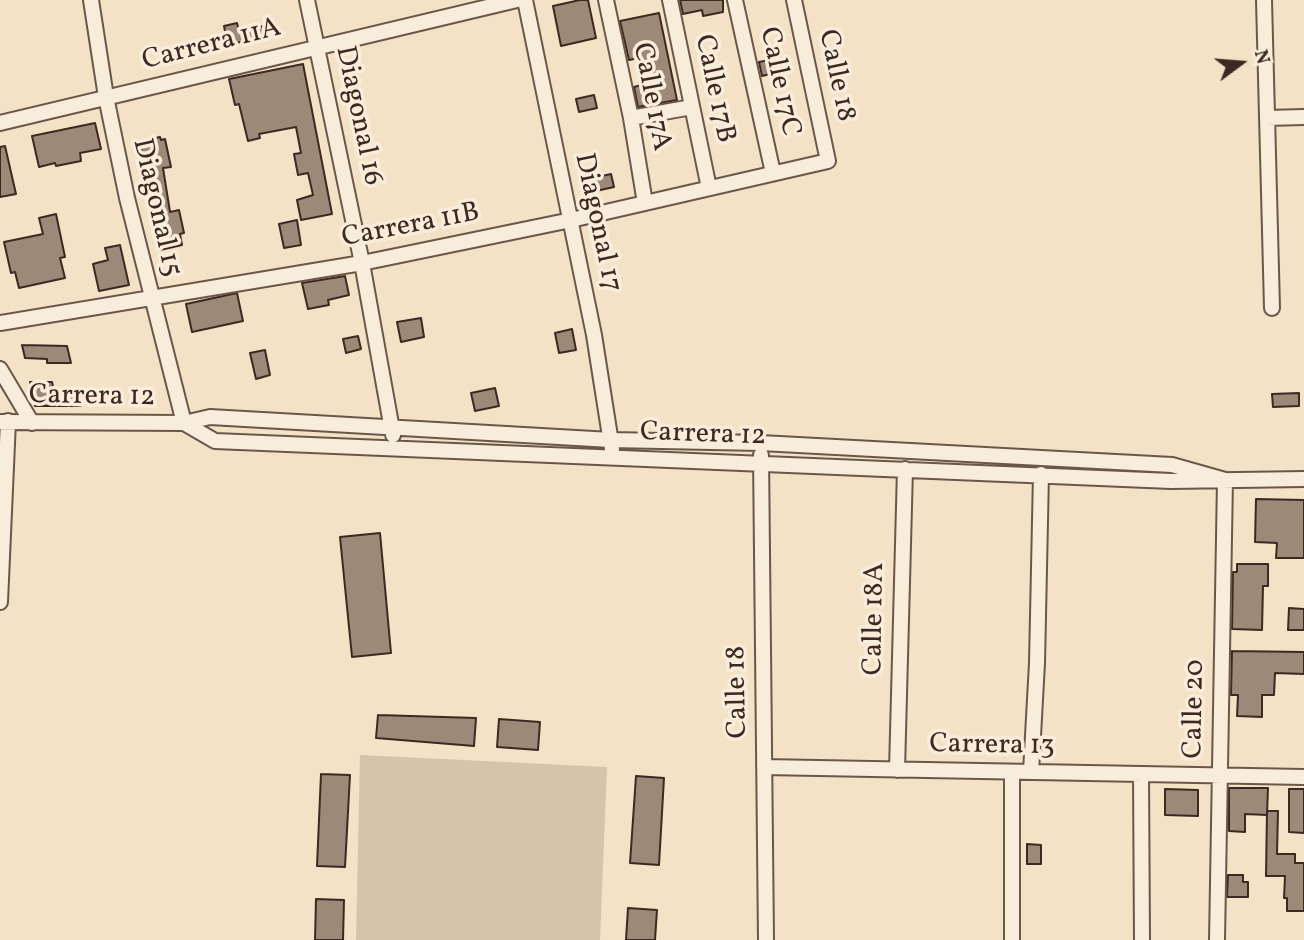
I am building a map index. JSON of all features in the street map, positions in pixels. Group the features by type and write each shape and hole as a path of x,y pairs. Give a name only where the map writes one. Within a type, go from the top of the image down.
{"street":[{"name":"Diagonal 15","path":"91,0 106,97 151,299 184,423"},
{"name":"Diagonal 16","path":"307,0 362,263 395,449"},
{"name":"Carrera 11A","path":"0,122 517,0"},
{"name":"Diagonal 17","path":"525,0 594,335 613,457"},
{"name":"Calle 17A","path":"606,0 631,118 645,203"},
{"name":"Calle 17B","path":"670,0 709,188"},
{"name":"Calle 17C","path":"735,0 773,173"},
{"name":"Calle 18","path":"794,0 828,162"},
{"path":"1264,0 1272,308"},
{"path":"631,118 692,107"},
{"path":"1268,118 1304,117"},
{"name":"Carrera 11B","path":"0,323 362,263 571,220 828,162"},
{"path":"0,369 32,422"},
{"name":"Carrera 12","path":"4,421 184,423 211,416 611,440 761,443 1172,465 1225,480"},
{"path":"0,602 4,421"},
{"name":"Carrera 12","path":"184,423 215,441 1171,481 1304,479"},
{"name":"Calle 18","path":"761,443 766,940"},
{"name":"Calle 18A","path":"897,769 905,469"},
{"path":"1031,772 1037,663 1041,474"},
{"name":"Calle 20","path":"1217,940 1225,480"},
{"name":"Carrera 13","path":"764,767 1304,776"},
{"path":"1012,772 1012,940"},
{"path":"1141,774 1142,940"}],"shaded area":[{"path":"360,755 607,767 600,940 356,940"}],"building":[{"path":"588,0 596,38 561,46 553,6"},
{"path":"680,0 723,0 723,12 703,16 702,10 683,14"},
{"path":"659,13 677,100 638,107 634,87 645,84 639,58 629,60 620,21"},
{"path":"237,23 239,31 264,26 267,37 235,43 234,39 227,41 224,26"},
{"path":"780,58 783,71 762,76 759,62"},
{"path":"303,64 332,214 301,220 297,200 313,195 308,173 298,175 294,154 301,153 296,127 259,134 260,138 248,141 239,104 235,105 229,79"},
{"path":"594,95 597,108 579,112 576,99"},
{"path":"95,123 101,149 80,153 81,161 39,167 32,136"},
{"path":"160,137 161,140 165,139 171,167 163,168 170,212 179,210 184,233 180,234 182,245 160,250 140,141"},
{"path":"5,146 16,194 0,197 0,147"},
{"path":"611,174 614,187 596,191 593,178"},
{"path":"56,214 65,257 60,258 65,278 19,288 15,272 11,273 4,242 43,234 39,218"},
{"path":"297,220 301,245 284,248 279,224"},
{"path":"120,245 129,285 99,291 93,264 108,260 105,248"},
{"path":"345,276 349,295 328,300 329,305 308,309 302,283"},
{"path":"237,293 243,321 192,332 186,304"},
{"path":"421,318 424,337 401,342 397,322"},
{"path":"572,329 576,350 559,353 555,333"},
{"path":"358,336 361,349 346,353 343,339"},
{"path":"22,345 67,346 71,363 47,363 47,359 25,358"},
{"path":"265,350 270,375 256,379 250,353"},
{"path":"30,382 52,382 54,390 77,390 81,406 35,406"},
{"path":"495,388 499,406 475,411 471,393"},
{"path":"1299,393 1299,406 1273,407 1272,394"},
{"path":"1256,499 1304,500 1304,558 1276,558 1277,543 1255,542"},
{"path":"380,533 391,653 352,657 340,537"},
{"path":"1237,564 1268,564 1268,586 1263,586 1262,630 1232,629 1233,572 1237,572"},
{"path":"1289,608 1304,609 1304,630 1288,630"},
{"path":"1232,651 1304,652 1304,674 1275,673 1274,695 1262,695 1262,717 1237,716 1238,695 1231,695"},
{"path":"378,715 476,718 474,746 376,738"},
{"path":"499,719 540,722 538,750 497,747"},
{"path":"321,774 350,775 345,867 317,866"},
{"path":"636,776 664,778 659,865 630,863"},
{"path":"1229,788 1268,788 1267,815 1245,814 1245,832 1229,831"},
{"path":"1165,789 1198,790 1198,816 1165,815"},
{"path":"1289,789 1304,789 1304,833 1289,832"},
{"path":"1267,811 1278,811 1277,854 1295,854 1295,863 1304,863 1304,911 1287,911 1287,898 1284,898 1285,876 1266,876"},
{"path":"1027,844 1041,845 1041,864 1027,864"},
{"path":"1228,875 1243,875 1243,882 1248,882 1248,897 1227,897"},
{"path":"316,899 344,900 343,940 315,940"},
{"path":"628,908 657,910 655,940 626,940"}]}
